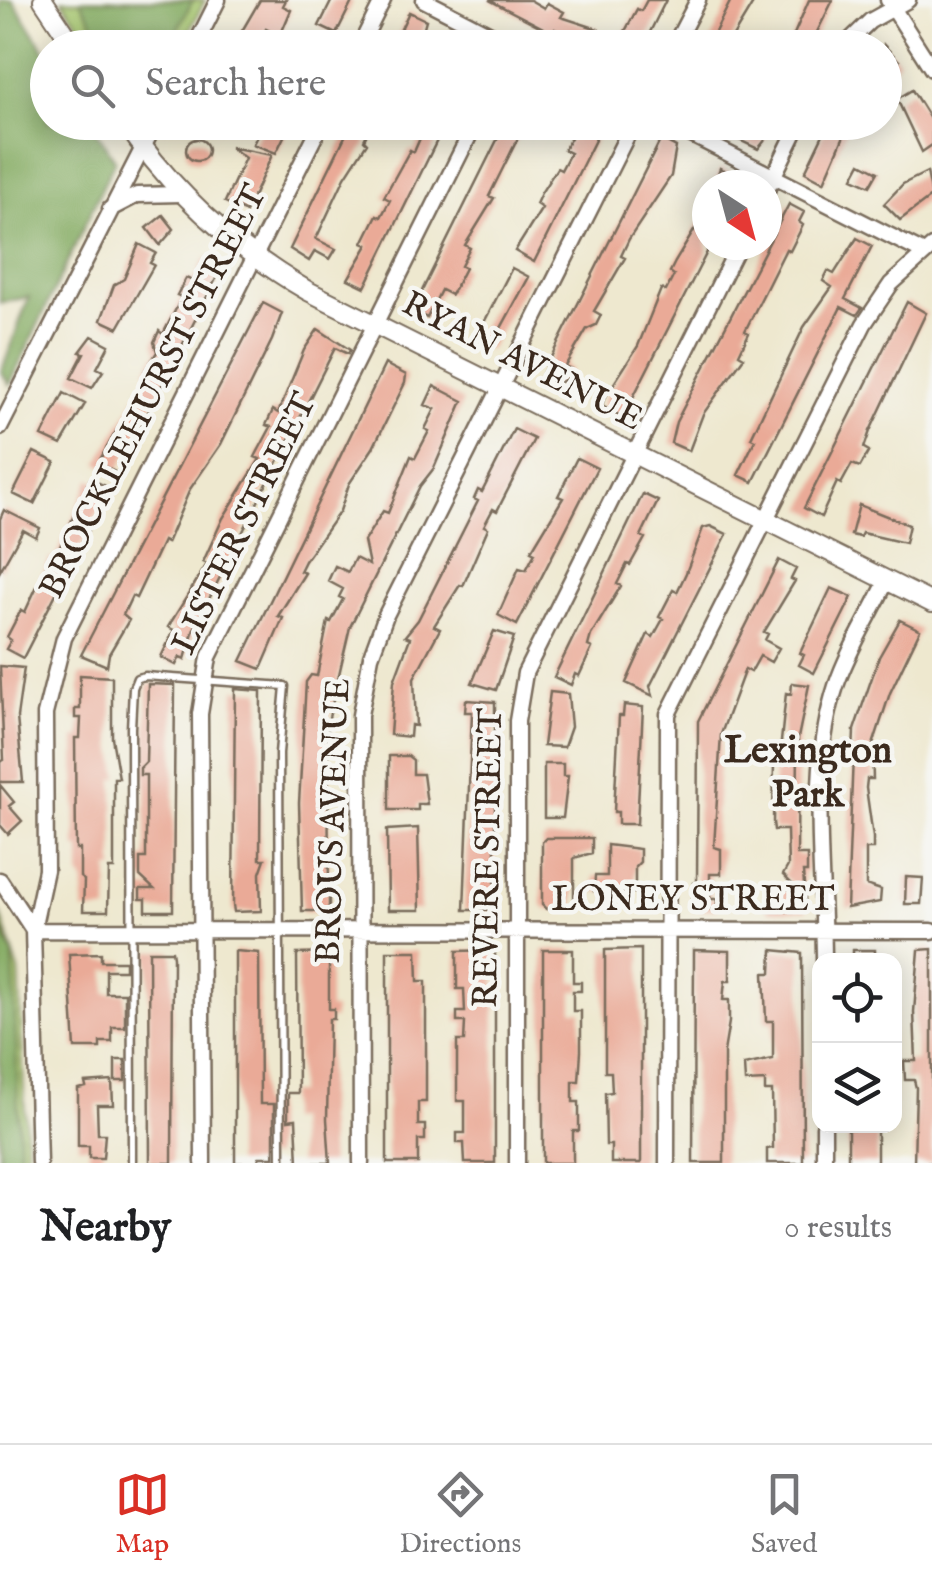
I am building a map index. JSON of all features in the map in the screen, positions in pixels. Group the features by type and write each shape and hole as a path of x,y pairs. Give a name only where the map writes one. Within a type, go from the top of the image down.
{"street":[{"path":"44,0 63,30"},
{"path":"203,30 218,0"},
{"path":"368,30 382,0"},
{"path":"424,0 482,30"},
{"path":"682,30 698,0"},
{"path":"860,30 891,4 908,0"},
{"path":"891,4 932,69"},
{"name":"RYAN AVENUE","path":"138,140 182,194 255,260 375,325 932,604"},
{"path":"0,428 147,140"},
{"name":"BROCKLEHURST STREET","path":"39,1163 34,930 46,870 45,714 52,674 64,638 313,140"},
{"name":"LISTER STREET","path":"203,1163 200,714 204,680 223,623 467,140"},
{"name":"BROUS AVENUE","path":"361,1163 360,715 371,656 625,140"},
{"path":"697,140 748,170"},
{"path":"776,170 791,140"},
{"path":"667,1163 668,714 876,302 928,250 782,188"},
{"path":"110,210 137,195 182,194"},
{"name":"REVERE STREET","path":"517,1163 517,722 525,673 731,260"},
{"path":"824,953 822,774 826,731 837,684 886,582"},
{"path":"0,880 34,930"},
{"name":"LONEY STREET","path":"34,930 932,930"},
{"path":"824,1133 824,1163"}],"lane":[{"path":"132,1163 134,682 145,676 285,686 280,724 281,1163"}],"green space":[{"path":"0,0 13,0 32,30 30,140 102,140 115,160 10,385 1,372 29,297 0,303"},
{"path":"62,0 205,0 190,30 82,30"},
{"path":"80,0 193,0 177,30 97,30"},
{"path":"0,911 19,971 27,1163 0,1163"},
{"path":"0,924 13,955 20,1163 0,1163"}],"building":[{"path":"260,0 286,0 283,6 291,10 283,30 242,30"},
{"path":"332,0 353,0 338,30 319,26"},
{"path":"489,0 530,0 544,8 547,3 564,12 561,17 598,29 547,30"},
{"path":"647,0 666,0 651,30 626,30 637,9 641,11"},
{"path":"731,0 755,0 737,30 716,30"},
{"path":"809,0 833,0 818,30 796,30"},
{"path":"409,12 426,20 423,30 400,30"},
{"path":"912,90 932,122 932,145 922,152 902,110 902,96"},
{"path":"201,140 207,146 205,158 189,158 189,142"},
{"path":"255,140 282,140 276,153 253,144"},
{"path":"343,140 364,140 367,143 345,177 316,239 336,249 330,259 315,251 309,261 290,249"},
{"path":"419,140 437,140 365,287 348,279 368,245 363,243 377,215 381,217 390,200 384,197 410,150 414,152"},
{"path":"497,140 517,140 489,196 494,198 465,245 470,248 461,266 465,268 451,295 441,290 427,318 412,311"},
{"path":"570,140 595,140 534,262 515,251 542,208 536,204 541,193 570,153 564,150"},
{"path":"660,140 676,147 671,176 629,239 621,256 625,258 594,311 601,315 596,325 587,329 565,366 571,369 566,379 556,384 541,377"},
{"path":"739,140 765,140 758,149"},
{"path":"820,140 842,140 824,182 805,172"},
{"path":"230,147 272,155 246,212 225,202 245,158"},
{"path":"861,163 878,172 870,186 853,178"},
{"path":"927,172 932,196 900,220 884,204 903,184"},
{"path":"789,204 804,212 799,222 803,225 790,251 786,249 782,257 782,218"},
{"path":"163,215 174,229 160,245 147,228"},
{"path":"692,234 692,260 703,260 623,417 602,406 604,399 638,346 661,289 666,291 674,275 670,272"},
{"path":"857,238 872,246 845,299 862,308 857,315 841,307 753,482 738,475 755,440 751,438 804,327 832,287 823,281 828,271 834,274"},
{"path":"139,244 156,253 150,263 154,265 118,328 101,320 114,285 124,279"},
{"path":"205,258 222,267 117,473 98,463 149,373 145,371 157,352 154,342 159,331 163,334 182,297 177,295 186,278 193,281 197,274 202,277 198,272"},
{"path":"760,260 780,260 745,331 749,333 739,354 744,357 703,414 689,451 671,443 676,422"},
{"path":"512,268 529,277 489,350 474,342"},
{"path":"907,302 926,313 870,431 864,448 869,451 860,467 852,464 841,484 837,482 821,517 804,508"},
{"path":"263,303 282,313 272,340 221,444 190,489 167,543 163,541 136,598 132,596 123,615 129,620 109,654 107,666 81,655"},
{"path":"318,329 350,350 348,354 335,348 194,629 185,659 180,657 176,665 161,657 174,630 168,627 207,564 203,562 223,518 260,459 255,457 271,427 266,425 273,410 278,413 304,350"},
{"path":"92,336 109,345 97,368 103,371 92,388 71,378 84,353 80,352"},
{"path":"385,364 406,375 405,383 373,448 349,484 340,511 305,561 300,571 305,573 278,616 283,618 261,669 241,661"},
{"path":"434,386 463,401 434,468 420,486 350,627 328,722 328,911 302,911 299,803 306,682 311,675 317,676 328,621 331,622 343,599 339,597 343,589 328,581 335,566 348,572 355,558 369,565 364,541 383,511 388,513 411,456 415,458 429,431 425,429 435,409 425,405"},
{"path":"64,393 85,404 61,445 42,436"},
{"path":"514,429 534,439 497,511 493,509 484,526 488,528 463,586 460,585 434,626 440,629 414,678 416,726 411,725 410,737 390,735 394,681 410,638 405,636 418,620 478,501 474,499 478,490 482,492"},
{"path":"34,452 55,462 34,504 13,494"},
{"path":"577,458 597,468 517,625 498,615 519,568 526,570 535,553 531,551 563,498 558,496"},
{"path":"90,479 110,488 23,658 6,649 11,640 7,637 21,610 25,612 50,558 54,560"},
{"path":"643,494 658,501 641,536 645,538 630,565 627,564 617,584 621,586 591,635 588,646 592,648 571,685 554,677"},
{"path":"859,505 909,525 905,543 862,533 860,537 851,535"},
{"path":"4,510 40,528 36,537 23,530 0,571 0,519"},
{"path":"710,526 727,534 650,686 653,696 626,683 648,634 653,637 673,590 677,592 703,528"},
{"path":"779,560 796,569 791,579 795,581 764,632 768,634 765,640 779,648 771,662 760,656 751,672 745,669 721,734 714,847 721,849 721,874 710,874 710,899 717,899 717,909 692,910 693,883 697,883 698,721"},
{"path":"831,588 852,597 814,673 799,665 804,655 800,653"},
{"path":"900,620 920,630 890,693 872,748 873,779 867,779 866,788 873,849 866,849 866,885 881,890 880,902 847,908 854,730 879,657"},
{"path":"494,631 514,637 496,690 472,683"},
{"path":"0,666 24,668 17,717 23,782 0,782 0,762 4,760"},
{"path":"80,675 112,677 112,738 119,778 114,778 114,869 109,869 108,911 83,911 84,880 80,877 80,849 76,849 75,738 80,738 81,718 75,718 75,709 80,709"},
{"path":"792,683 809,685 798,738 797,855 807,855 807,872 803,872 806,911 768,911 769,889 797,889 783,875 788,866 787,830 774,830 773,822 774,761 779,761 786,693 791,694"},
{"path":"148,684 175,685 173,911 146,911 146,899 140,899 140,889 154,889 140,876 140,858 146,858 146,775 140,775 140,768 146,762"},
{"path":"235,689 261,691 260,859 265,859 260,873 261,911 234,912 233,905"},
{"path":"550,692 568,694 571,727 564,747 543,746"},
{"path":"466,700 495,702 495,910 464,910 472,712 465,712"},
{"path":"624,705 643,707 637,824 618,824 618,812 614,812 619,716 623,716"},
{"path":"389,756 408,756 413,760 413,774 423,774 427,804 418,804 418,810 389,810"},
{"path":"544,764 563,764 563,776 568,776 563,818 544,818"},
{"path":"0,785 14,802 9,806 22,821 8,834 0,825"},
{"path":"418,828 420,910 388,910 387,830"},
{"path":"546,838 592,838 592,853 574,858 574,909 546,909 542,905 542,842"},
{"path":"607,845 640,849 635,893 594,891 595,876 607,876"},
{"path":"906,877 923,878 921,904 905,904"},
{"path":"641,949 641,1163 611,1163 611,1145 606,1145 605,1093 612,1092 611,1072 605,1072 605,950"},
{"path":"932,949 932,1163 914,1163 916,1088 914,1080 905,1080 904,1061 916,1061 914,1012 919,950"},
{"path":"495,950 495,1163 465,1163 464,1143 457,1143 457,1133 465,1133 465,1101 457,1101 457,1041 464,1041 465,1022 457,1022 457,1012 465,1012 464,989 457,989 457,951"},
{"path":"543,950 573,950 573,982 581,982 581,991 573,991 573,1011 581,1011 581,1051 579,1081 573,1081 573,1102 579,1102 579,1131 573,1131 573,1163 543,1163"},
{"path":"694,950 730,951 730,981 725,981 723,1000 729,1000 724,1052 724,1163 693,1163"},
{"path":"772,950 802,953 803,1163 767,1163 767,1149 773,1148 772,1091 765,1091 765,1081 745,1082 744,1065 773,1059 773,1021 766,1021 764,973 771,973"},
{"path":"853,950 875,950 875,953"},
{"path":"149,951 172,951 173,957 172,1163 150,1163"},
{"path":"235,951 259,953 260,1104 274,1104 274,1157 259,1157 259,1163 235,1163"},
{"path":"387,951 417,951 418,981 426,981 426,1102 418,1102 418,1125 425,1125 425,1140 418,1140 418,1163 387,1163"},
{"path":"101,953 101,961 125,961 125,970 106,970 106,993 125,993 125,1027 112,1027 112,1042 100,1042 100,1048 75,1048 69,954"},
{"path":"329,953 329,1009 334,1009 334,1019 329,1019 330,1163 298,1163 296,1119 288,1120 288,1093 298,1093 297,954"},
{"path":"115,1060 125,1060 125,1081 115,1081"},
{"path":"112,1081 113,1105 97,1105 98,1134 105,1134 103,1158 89,1158 89,1146 78,1146 78,1089 86,1087 85,1083"},
{"path":"848,1133 877,1133 877,1163 848,1163"}],"district":[{"name":"Lexington Park","path":"808,774"}]}
